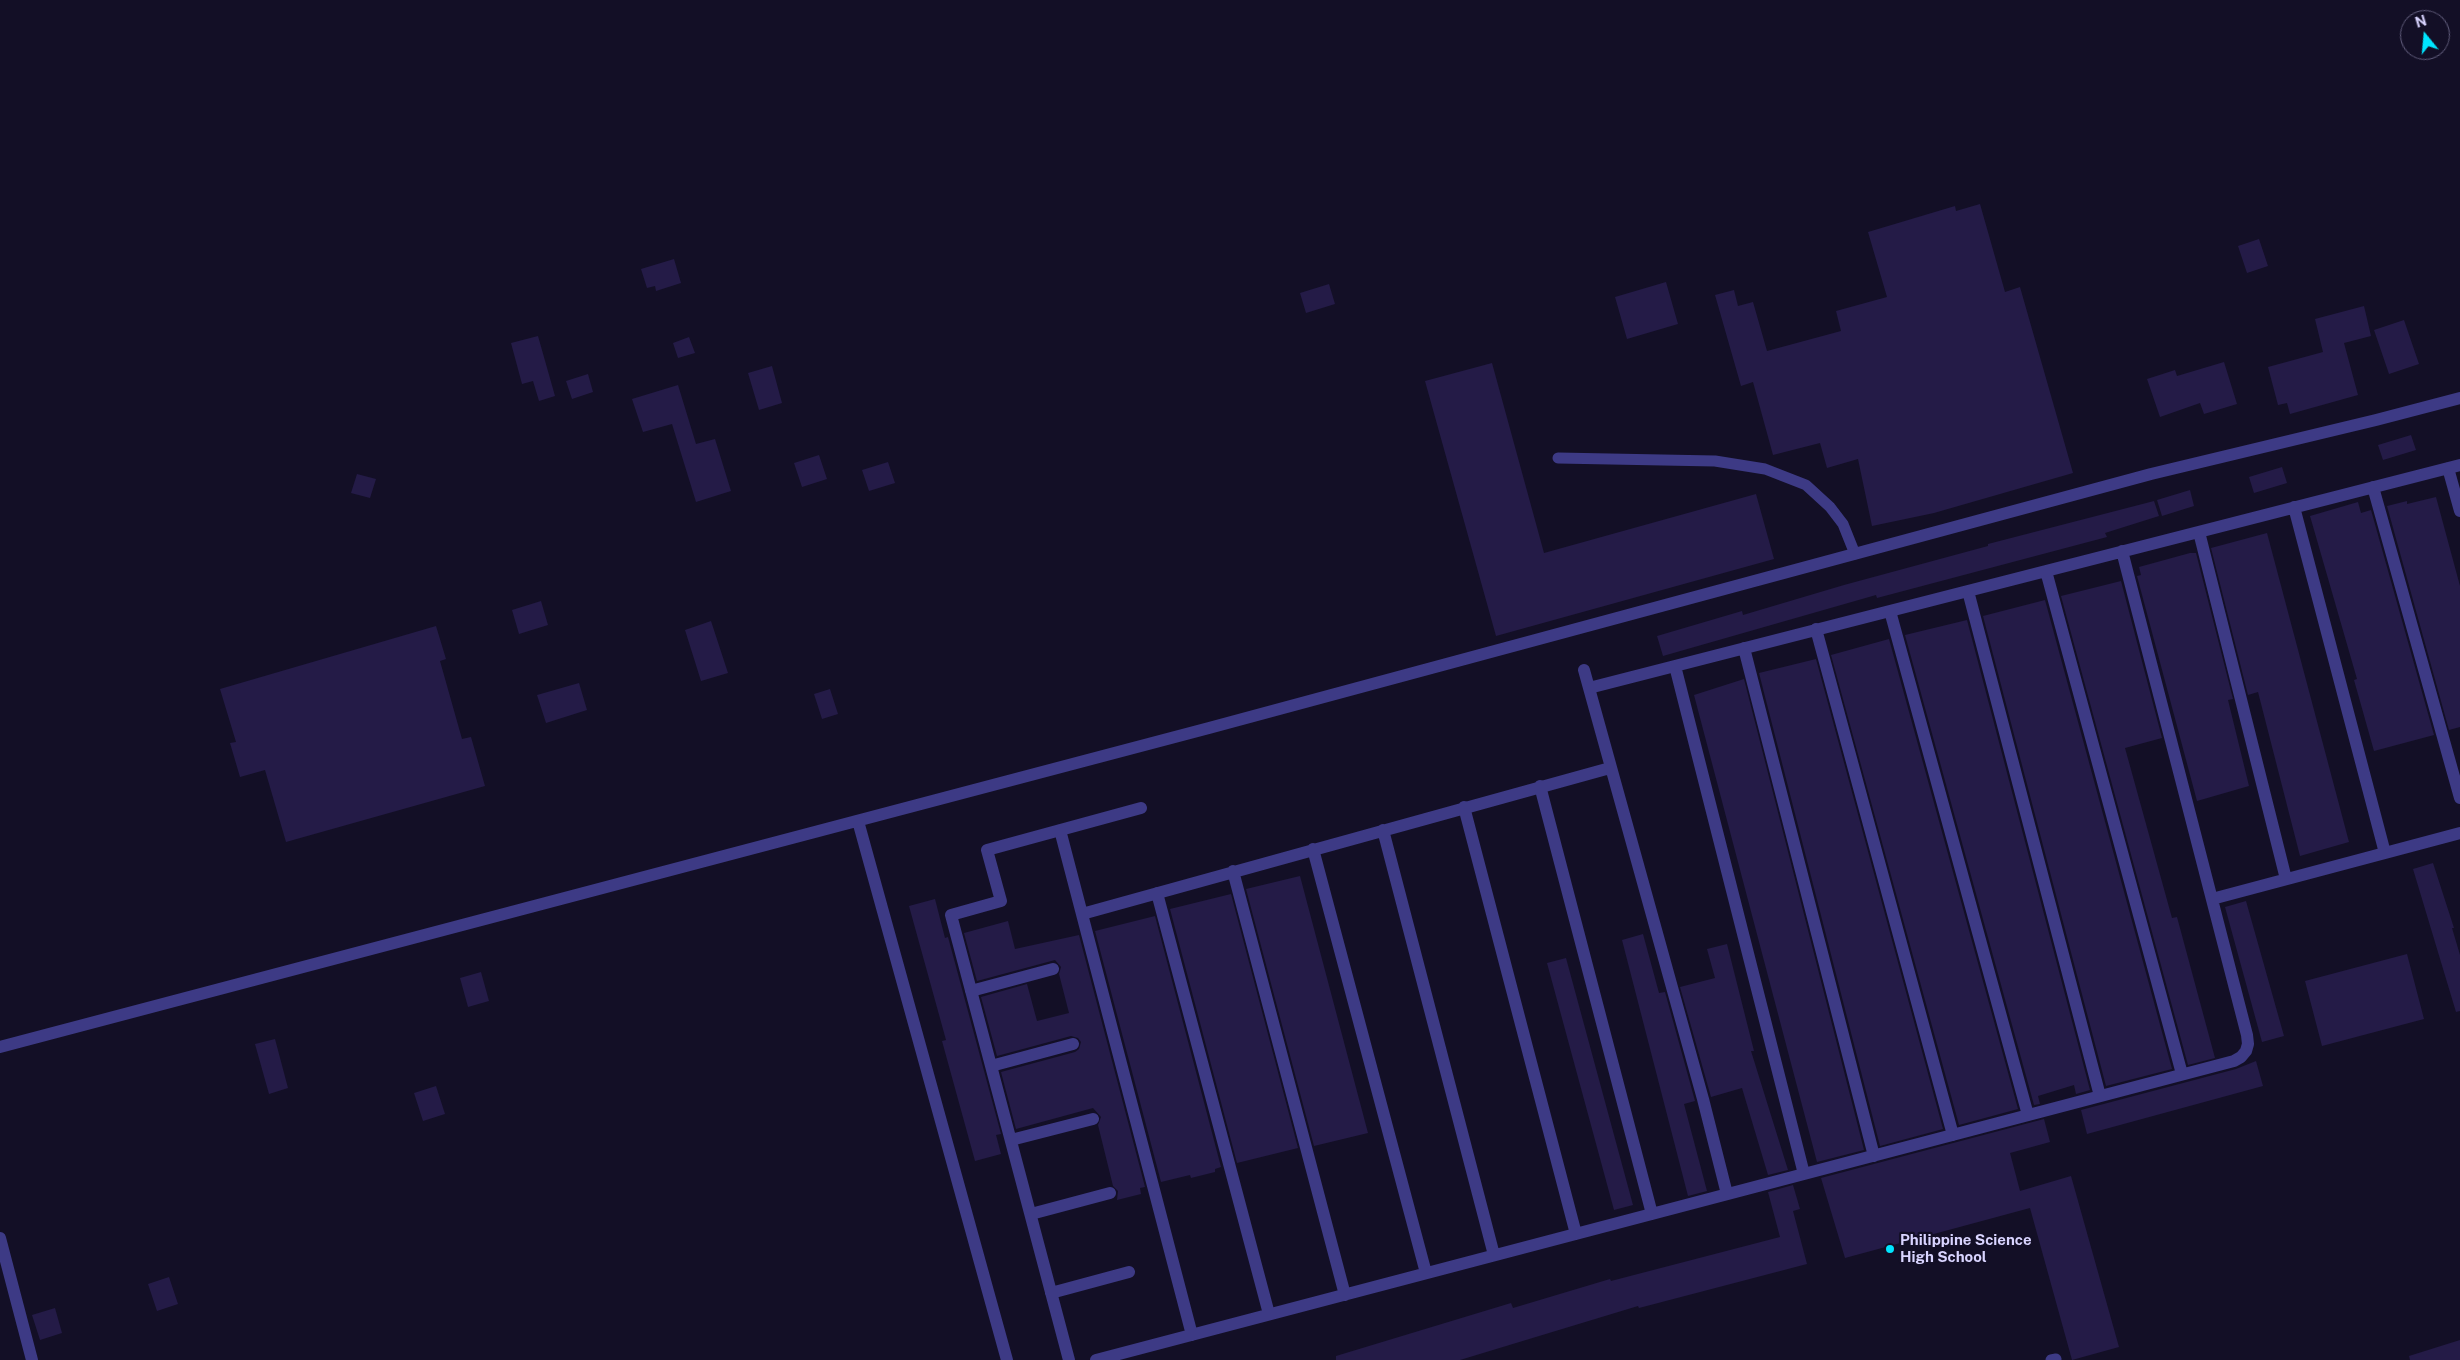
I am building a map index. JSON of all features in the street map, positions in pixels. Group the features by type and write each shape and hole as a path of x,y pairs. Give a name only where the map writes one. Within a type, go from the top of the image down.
{"street":[{"path":"0,1046 858,821 2151,474 2460,398"},
{"path":"1589,688 2454,466 2460,511"},
{"path":"2373,487 2460,798"},
{"path":"2294,507 2384,853"},
{"path":"2199,532 2286,879"},
{"path":"1096,1360 2234,1061 2246,1051 2248,1044 2122,551"},
{"path":"2046,570 2182,1074"},
{"path":"1968,591 2100,1096"},
{"path":"1890,611 2028,1115"},
{"path":"1816,630 1953,1135"},
{"path":"1744,648 1874,1156"},
{"path":"1675,666 1804,1174"},
{"path":"1584,670 1703,1099 1727,1194"},
{"path":"1082,914 1610,768"},
{"path":"1540,786 1652,1214"},
{"path":"1464,807 1576,1234"},
{"path":"1069,1360 951,915 1001,901 987,850 1141,808"},
{"path":"858,821 1007,1360"},
{"path":"1060,830 1192,1335"},
{"path":"1383,830 1494,1255"},
{"path":"2212,899 2460,833"},
{"path":"1312,849 1426,1273"},
{"path":"1233,871 1345,1295"},
{"path":"1157,893 1269,1314"},
{"path":"971,991 1053,969"},
{"path":"991,1066 1073,1044"},
{"path":"1011,1140 1093,1119"},
{"path":"1031,1214 1110,1193"},
{"path":"0,1238 32,1360"},
{"path":"1052,1293 1130,1272"}],"lane":[{"path":"1558,458 1715,461 1765,469 1806,485 1830,507 1843,524 1855,554"}],"building":[{"path":"1980,204 2005,292 2020,287 2073,473 1934,513 1872,526 1858,459 1827,468 1820,443 1773,455 1753,382 1741,386 1715,295 1734,290 1738,306 1753,302 1767,351 1841,331 1836,311 1887,297 1868,232 1955,206 1956,211"},
{"path":"2259,239 2268,266 2247,273 2238,246"},
{"path":"674,259 681,283 656,291 655,286 647,288 641,269"},
{"path":"1666,282 1678,324 1627,339 1615,297"},
{"path":"1329,284 1335,304 1306,313 1300,293"},
{"path":"2364,306 2371,336 2344,343 2358,395 2290,414 2287,403 2278,405 2268,367 2323,352 2315,319"},
{"path":"2404,320 2419,364 2389,374 2374,330"},
{"path":"538,336 555,396 539,401 533,381 522,384 511,343"},
{"path":"689,337 695,353 678,358 673,343"},
{"path":"2224,362 2237,404 2204,414 2200,403 2160,417 2147,379 2175,370 2177,376"},
{"path":"1492,363 1544,553 1756,494 1774,559 1496,636 1425,381"},
{"path":"772,366 782,403 759,410 748,373"},
{"path":"588,374 593,392 572,399 566,381"},
{"path":"678,385 696,444 715,439 731,491 696,502 672,424 643,432 632,399"},
{"path":"2411,435 2416,450 2383,460 2378,445"},
{"path":"819,455 827,479 802,487 794,463"},
{"path":"888,462 895,483 869,491 862,470"},
{"path":"2282,467 2287,483 2254,493 2249,477"},
{"path":"357,474 376,479 370,498 351,493"},
{"path":"2190,490 2194,506 2162,516 2157,500"},
{"path":"2436,497 2460,586 2460,727 2449,730 2387,506 2407,501 2407,504"},
{"path":"2154,501 2159,516 2105,533 2107,537 1877,598 1876,595 1663,656 1657,636 1742,611 1743,615 1988,546 1988,544"},
{"path":"2358,502 2361,513 2371,510 2434,735 2374,751 2354,680 2357,679 2310,516"},
{"path":"2267,533 2349,842 2300,856 2258,692 2248,695 2211,548"},
{"path":"2196,553 2233,699 2228,700 2249,786 2197,801 2137,576 2141,575 2139,567"},
{"path":"2121,581 2162,738 2125,748 2172,918 2177,917 2215,1058 2188,1065 2061,596"},
{"path":"2045,600 2172,1069 2106,1086 1983,616"},
{"path":"541,601 548,625 519,634 512,610"},
{"path":"1967,620 2090,1090 2076,1094 2074,1085 2038,1096 2040,1104 2034,1105 1905,635"},
{"path":"711,621 728,673 701,681 685,630"},
{"path":"436,626 446,659 440,661 462,739 471,737 485,786 286,842 265,770 240,777 230,743 236,742 220,689"},
{"path":"1889,639 2018,1109 1959,1125 1831,655"},
{"path":"1816,659 1943,1129 1880,1146 1759,673"},
{"path":"1744,679 1864,1150 1817,1162 1694,695"},
{"path":"579,683 587,710 546,723 537,695"},
{"path":"830,689 838,714 822,719 814,694"},
{"path":"2433,863 2454,928 2452,928 2460,955 2460,1011 2456,1012 2413,869"},
{"path":"1300,876 1368,1133 1314,1146 1246,889"},
{"path":"1231,894 1298,1148 1237,1163 1170,909"},
{"path":"935,899 945,938 948,937 1001,1134 996,1135 1001,1154 975,1161 942,1041 946,1040 909,906"},
{"path":"2246,901 2284,1036 2262,1042 2225,907"},
{"path":"1155,916 1221,1167 1215,1169 1215,1172 1191,1178 1190,1175 1161,1182 1095,931"},
{"path":"1008,921 1015,949 1079,935 1145,1187 1140,1188 1141,1194 1117,1200 1118,1191 1113,1186 1098,1125 1101,1117 1093,1108 1016,1129 1001,1072 1075,1052 1079,1049 1081,1042 1078,1038 1071,1036 997,1056 981,997 1027,984 1037,1021 1069,1013 1059,974 1061,967 1055,960 977,981 964,933"},
{"path":"1643,934 1659,993 1665,992 1695,1101 1684,1104 1707,1191 1688,1196 1622,940"},
{"path":"1727,944 1754,1051 1751,1051 1788,1170 1768,1175 1742,1088 1711,1097 1680,987 1715,978 1707,949"},
{"path":"2407,954 2424,1019 2322,1046 2305,981"},
{"path":"1566,958 1633,1205 1614,1210 1547,963"},
{"path":"481,972 489,1001 468,1007 460,978"},
{"path":"275,1039 288,1088 269,1094 255,1044"},
{"path":"2256,1061 2263,1086 2087,1134 2081,1110 2236,1069"},
{"path":"436,1086 445,1114 423,1121 414,1093"},
{"path":"2044,1119 2050,1142 2010,1153 2020,1191 2071,1176 2119,1347 2072,1360 2030,1208 1845,1258 1821,1178"},
{"path":"1793,1185 1800,1209 1793,1211 1807,1264 1639,1308 1638,1306 1460,1360 1336,1360 1336,1356 1511,1303 1513,1308 1610,1279 1611,1281 1780,1237 1768,1192"},
{"path":"169,1277 178,1304 157,1311 148,1284"},
{"path":"55,1308 62,1333 40,1340 32,1315"},
{"path":"2460,1340 2460,1360 2410,1360 2409,1356"}],"place":[{"name":"Philippine Science High School","path":"1890,1249"}]}
